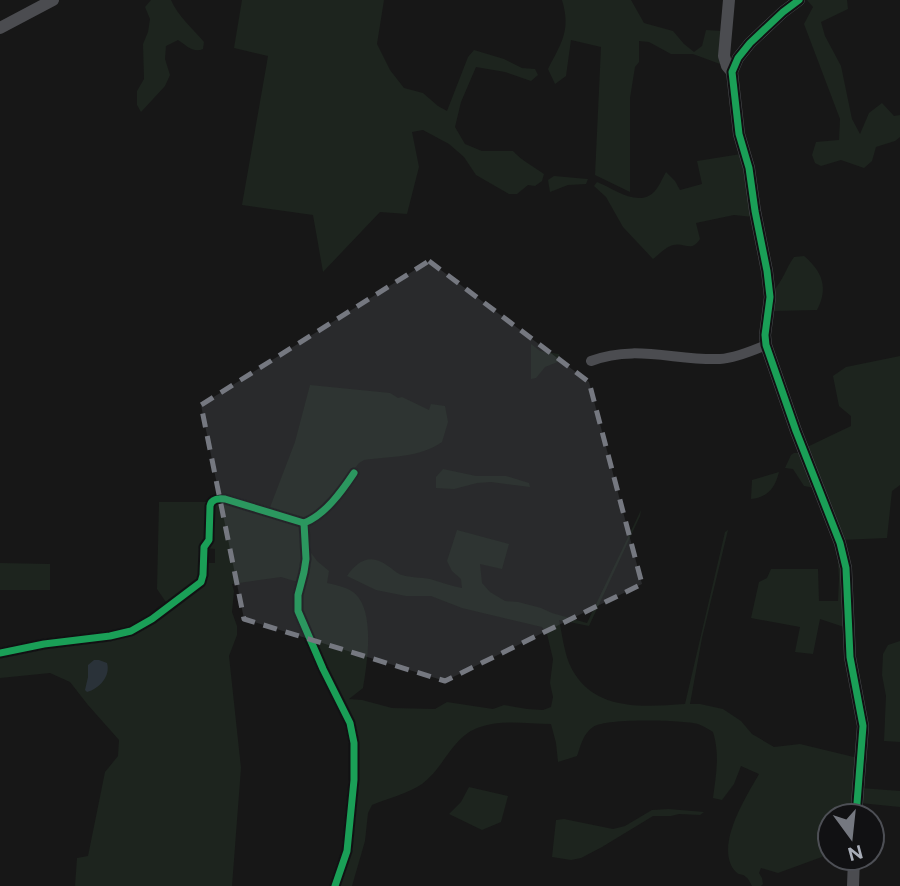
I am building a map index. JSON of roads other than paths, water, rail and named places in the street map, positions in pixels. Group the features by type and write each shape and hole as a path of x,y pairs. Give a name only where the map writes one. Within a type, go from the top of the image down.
{"street":[{"path":"0,27 53,0"},
{"path":"729,0 724,56 732,72"},
{"path":"799,0 750,43 738,58 732,72 739,134 749,168 767,271 770,297 766,345 845,560 850,657 863,726 857,802"},
{"path":"591,360 608,355 636,353 721,359 766,345"},
{"path":"0,653 44,644 95,639 126,632 144,624 201,582 204,547 209,540 211,502 225,499 304,523 313,519 332,501 354,473"},
{"path":"304,523 306,559 297,597 298,611 323,670 349,721 354,743 348,849 335,886"}]}
